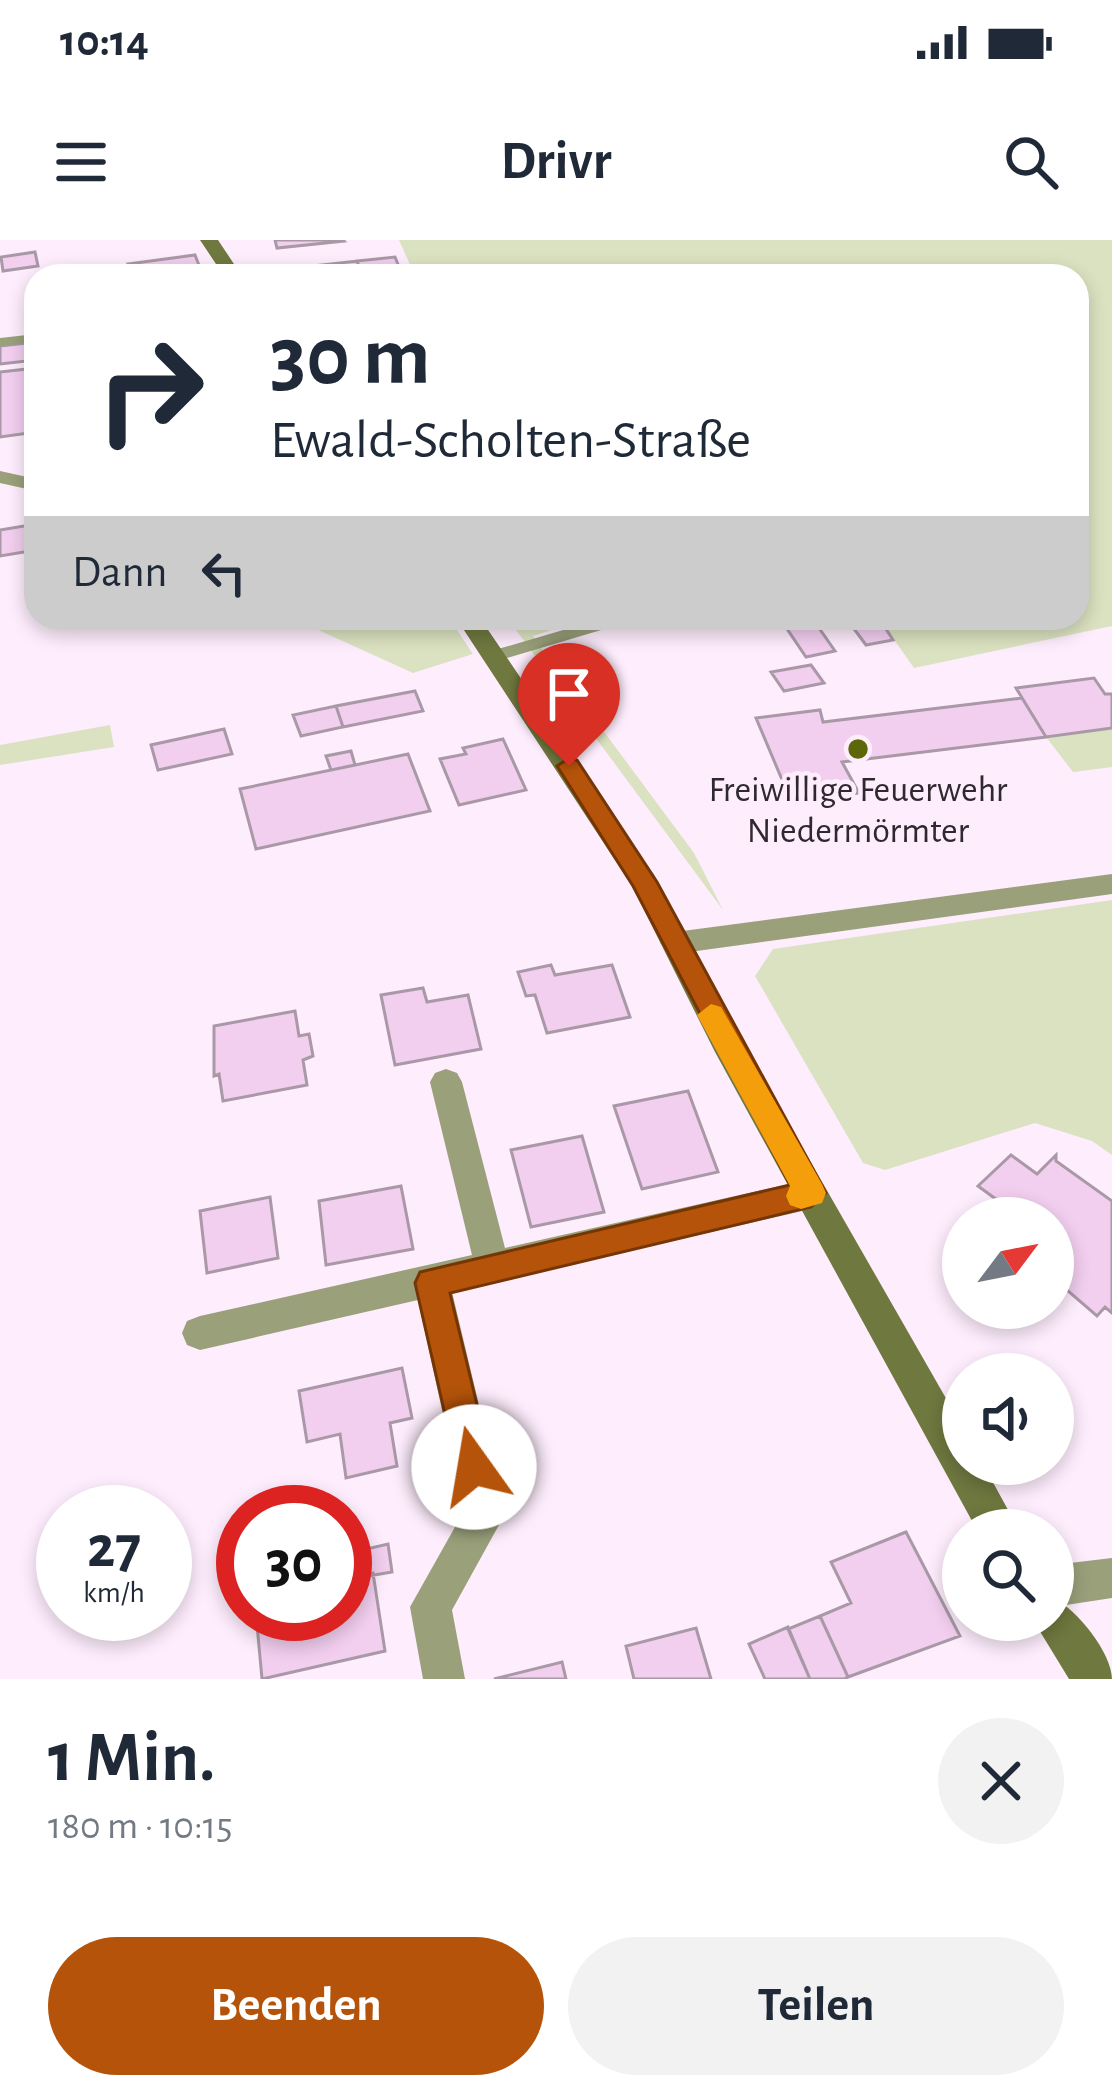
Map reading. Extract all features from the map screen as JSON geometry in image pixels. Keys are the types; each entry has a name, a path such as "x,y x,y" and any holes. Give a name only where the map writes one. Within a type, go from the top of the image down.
{"main road":[{"path":"476,630 644,882 987,1509"},
{"path":"1068,1641 1095,1679"}],"street":[{"path":"674,943 1112,884"},
{"path":"446,1082 493,1268"},
{"path":"200,1333 811,1193"},
{"path":"432,1283 485,1514 430,1607 444,1679"},
{"path":"1074,1583 1112,1578"}],"lane":[{"path":"494,656 582,630"}],"green space":[{"path":"399,240 1112,240 1112,626 914,668 887,630 1089,630 1089,264 410,264"},
{"path":"318,630 457,630 473,654 413,673"},
{"path":"516,630 552,630 533,636 694,853 723,910"},
{"path":"110,725 114,747 0,765 0,745"},
{"path":"1112,728 1112,767 1073,772 1046,737"},
{"path":"1112,900 1112,1155 1092,1141 1035,1123 885,1170 863,1163 755,976 773,949"}],"building":[{"path":"275,240 343,240 344,241 277,248"},
{"path":"35,252 38,264 3,271 1,257"},
{"path":"195,255 198,264 128,264"},
{"path":"395,257 398,264 358,264"},
{"path":"24,343 24,361 0,364 0,346"},
{"path":"24,369 24,434 0,437 0,372"},
{"path":"24,526 24,552 0,556 0,530"},
{"path":"788,630 820,630 835,651 806,657"},
{"path":"855,630 887,630 893,640 866,645"},
{"path":"811,665 824,683 784,691 771,672"},
{"path":"1094,678 1105,694 1112,694 1112,728 1046,737 1016,688"},
{"path":"415,691 423,711 343,727 336,706"},
{"name":"Freiwillige Feuerwehr Niedermörmter","path":"1022,698 1046,737 842,762 859,793 791,801 756,718 820,710 823,722"},
{"path":"336,706 343,727 301,736 293,715"},
{"path":"224,729 232,754 158,770 151,745"},
{"path":"503,739 526,790 459,805 440,759"},
{"path":"351,751 355,765 331,770 326,756"},
{"path":"408,754 430,811 256,849 240,789"},
{"path":"551,965 555,975 612,965 630,1017 547,1033 535,995 526,996 518,972"},
{"path":"423,988 427,1002 468,995 481,1049 395,1065 381,995"},
{"path":"295,1011 299,1036 309,1034 313,1056 303,1060 307,1085 223,1101 219,1074 214,1076 214,1026"},
{"path":"688,1091 718,1172 642,1189 614,1106"},
{"path":"582,1136 604,1212 531,1227 511,1150"},
{"path":"1011,1155 1037,1174 1056,1155 1056,1161 1112,1201 1112,1313 1105,1307 1097,1316 1074,1296 1074,1197 993,1197 978,1186"},
{"path":"401,1186 413,1249 326,1265 319,1201"},
{"path":"270,1197 278,1258 207,1273 200,1211"},
{"path":"402,1368 412,1418 390,1423 397,1466 346,1478 340,1434 307,1442 299,1391"},
{"path":"906,1532 942,1601 942,1641 946,1641 848,1677 820,1616 851,1603 831,1562"},
{"path":"388,1544 392,1572 372,1575 372,1548"},
{"path":"372,1573 385,1651 262,1679 258,1641 372,1641"},
{"path":"820,1616 848,1677 844,1679 810,1679 788,1629"},
{"path":"788,1627 810,1679 765,1679 749,1644"},
{"path":"696,1628 711,1679 634,1679 626,1646"},
{"path":"562,1662 566,1679 494,1679"}],"slow traffic":[{"path":"711,1015 811,1193 801,1196"}],"place":[{"name":"Freiwillige Feuerwehr Niedermörmter","path":"858,749"}],"route":[{"path":"474,1467 432,1283 811,1193 726,1043 644,882 569,766"}]}
